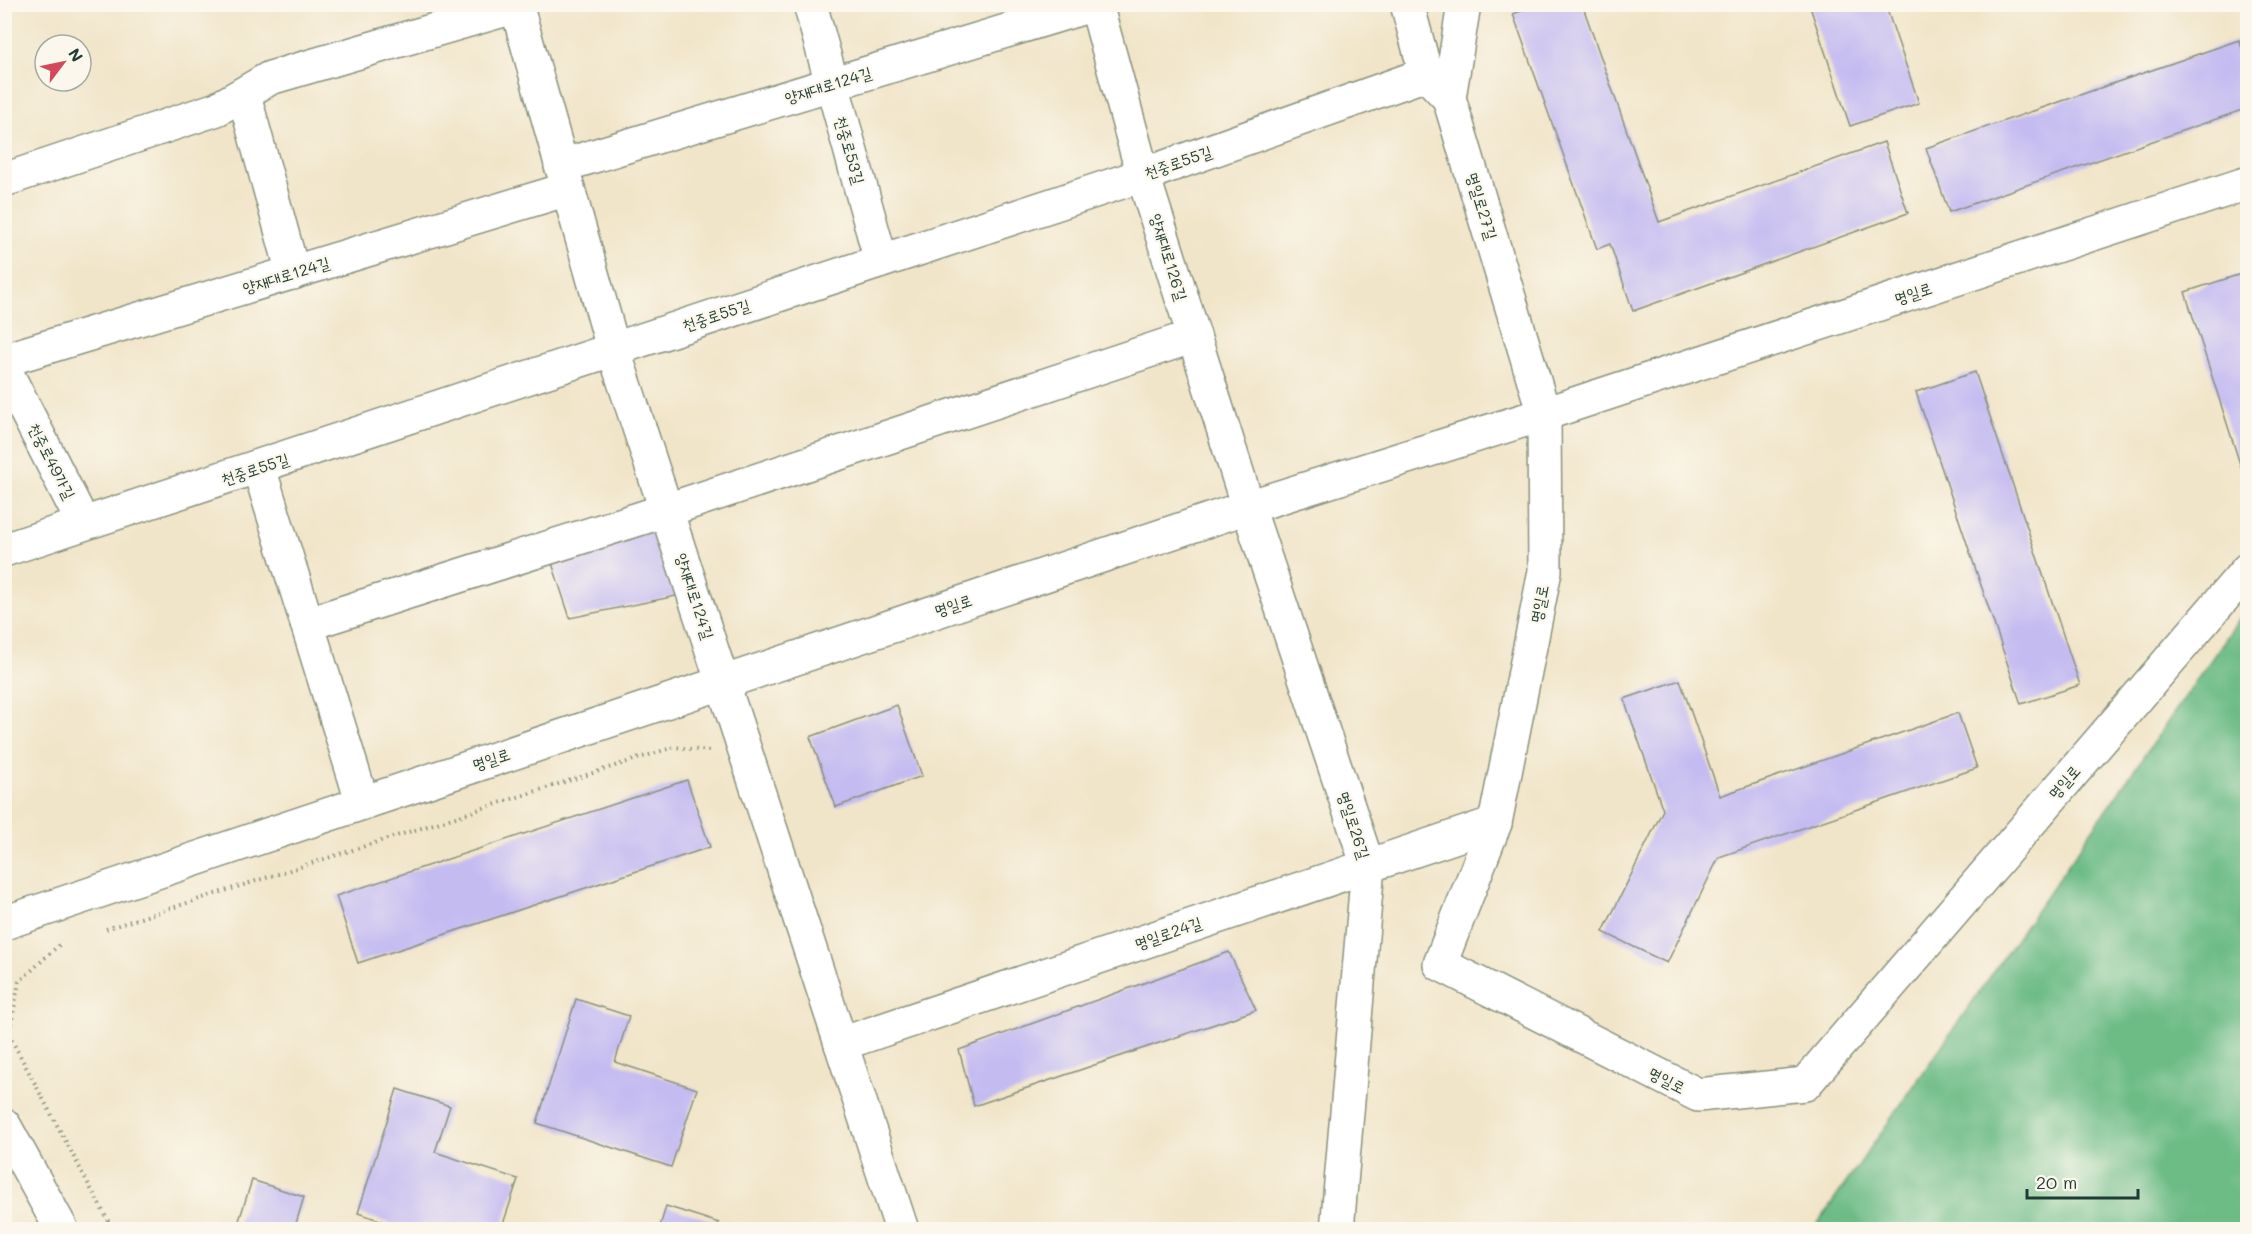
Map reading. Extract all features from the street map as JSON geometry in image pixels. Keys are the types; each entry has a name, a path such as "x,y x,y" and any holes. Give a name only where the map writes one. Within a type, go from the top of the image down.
{"street":[{"name":"천중로53길","path":"810,4 881,261"},
{"name":"양재대로124길","path":"4,360 293,273 832,84 1096,4"},
{"name":"양재대로126길","path":"1096,4 1143,175 1248,507"},
{"name":"명일로27길","path":"1407,4 1426,74 1449,98 1544,414"},
{"path":"1449,98 1464,4"},
{"name":"양재대로124길","path":"4,180 217,109 270,78 517,5 613,348 724,681"},
{"name":"천중로55길","path":"4,550 259,468 613,348 1143,175 1426,74"},
{"path":"244,95 293,273"},
{"name":"명일로","path":"4,923 362,801 1248,507 1544,414 2247,183"},
{"path":"307,624 667,510 1194,336"},
{"name":"천중로49가길","path":"4,368 83,523"},
{"name":"명일로","path":"1544,414 1545,571 1495,823 1440,964 1698,1095 1805,1084 2247,569"},
{"path":"259,468 362,801"},
{"name":"명일로26길","path":"1248,507 1368,866 1337,1230"},
{"path":"724,681 902,1230"},
{"name":"명일로24길","path":"841,1044 1495,823"},
{"path":"4,1125 62,1230"}],"path":[{"path":"102,931 674,747 709,751 713,762"},
{"path":"69,941 58,945 19,982 9,1035 113,1230"}],"green space":[{"path":"2247,608 2247,1229 1814,1229"}],"building":[{"path":"1541,4 1582,4 1659,222 1884,142 1908,213 1633,311 1610,244 1597,249 1513,14"},
{"path":"1809,4 1885,4 1919,103 1850,126"},
{"path":"2239,40 2248,64 2248,108 1949,212 1926,148"},
{"path":"2244,273 2248,285 2247,486 2185,292"},
{"path":"1975,372 2080,685 2021,704 1916,392"},
{"path":"660,520 686,594 570,618 549,554"},
{"path":"1680,680 1720,796 1958,713 1977,768 1719,857 1667,963 1603,932 1663,810 1624,699"},
{"path":"897,705 922,776 836,807 810,737"},
{"path":"687,780 710,847 358,963 336,896"},
{"path":"1229,952 1256,1010 974,1106 959,1050"},
{"path":"576,999 629,1016 615,1062 697,1089 671,1167 537,1123"},
{"path":"397,1089 450,1106 435,1152 518,1179 501,1230 409,1230 358,1213"},
{"path":"252,1180 304,1197 294,1230 236,1230"},
{"path":"666,1206 719,1223 717,1230 659,1230"}]}
